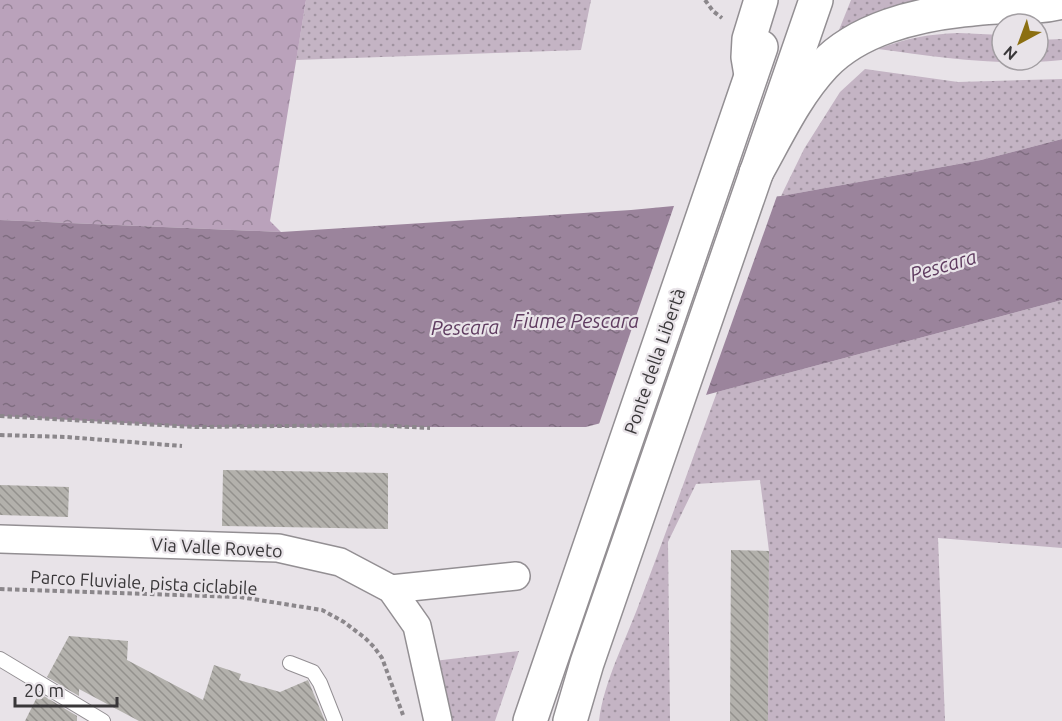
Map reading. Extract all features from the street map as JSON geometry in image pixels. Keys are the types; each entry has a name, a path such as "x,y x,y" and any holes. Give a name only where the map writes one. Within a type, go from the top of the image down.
{"main road":[{"path":"756,173 794,104 810,82 833,57 857,41 893,23 936,13 994,3 1045,6 1062,2"},
{"name":"Ponte della Libertà","path":"530,721 751,75 748,57 749,39 768,4"},
{"name":"Ponte della Libertà","path":"570,721 587,663 812,10"}],"street":[{"name":"Via Valle Roveto","path":"0,539 278,548 340,562 391,589 417,626 438,721"},
{"path":"391,589 516,576"}],"lane":[{"path":"0,659 103,721"},
{"path":"290,663 313,672 320,683 335,721"}],"path":[{"path":"705,0 712,11 731,23"},
{"path":"0,416 195,427 371,425 430,428"},
{"path":"0,435 66,437 182,446"},
{"name":"Parco Fluviale, pista ciclabile","path":"0,589 240,597 322,610 344,622 374,647 382,658 405,721"}],"shaded area":[{"path":"306,0 591,0 581,50 296,60"},
{"path":"851,0 939,0 835,40"},
{"path":"938,34 990,34 990,62 878,49 918,37"},
{"path":"1062,39 1062,60 1050,61 1050,40"},
{"path":"865,69 958,82 1062,79 1062,139 981,160 781,196 804,149 840,92"},
{"path":"1062,300 1062,548 938,538 945,721 768,721 769,551 760,480 696,484 668,542 670,721 599,721 610,676 717,392"},
{"path":"519,651 495,721 450,721 434,661"}],"green space":[{"path":"0,0 306,0 270,221 281,232 0,220"}],"water":[{"name":"Fiume Pescara","path":"1062,139 1062,300 586,427 195,427 0,416 0,220 281,232 631,210 781,196 981,160"}],"pier":[{"path":"778,193 705,398 598,427 675,203"}],"building":[{"path":"223,470 388,473 388,529 222,526"},
{"path":"0,485 69,487 68,517 0,515"},
{"path":"731,550 769,551 768,721 730,721"},
{"path":"69,636 128,641 127,660 203,700 214,665 241,674 239,680 280,692 308,680 325,721 139,721 79,689 79,696 47,677"},
{"path":"39,693 77,716 77,721 25,721"}],"water label":[{"name":"Pescara","path":"943,265"},
{"name":"Pescara","path":"465,327"}]}
